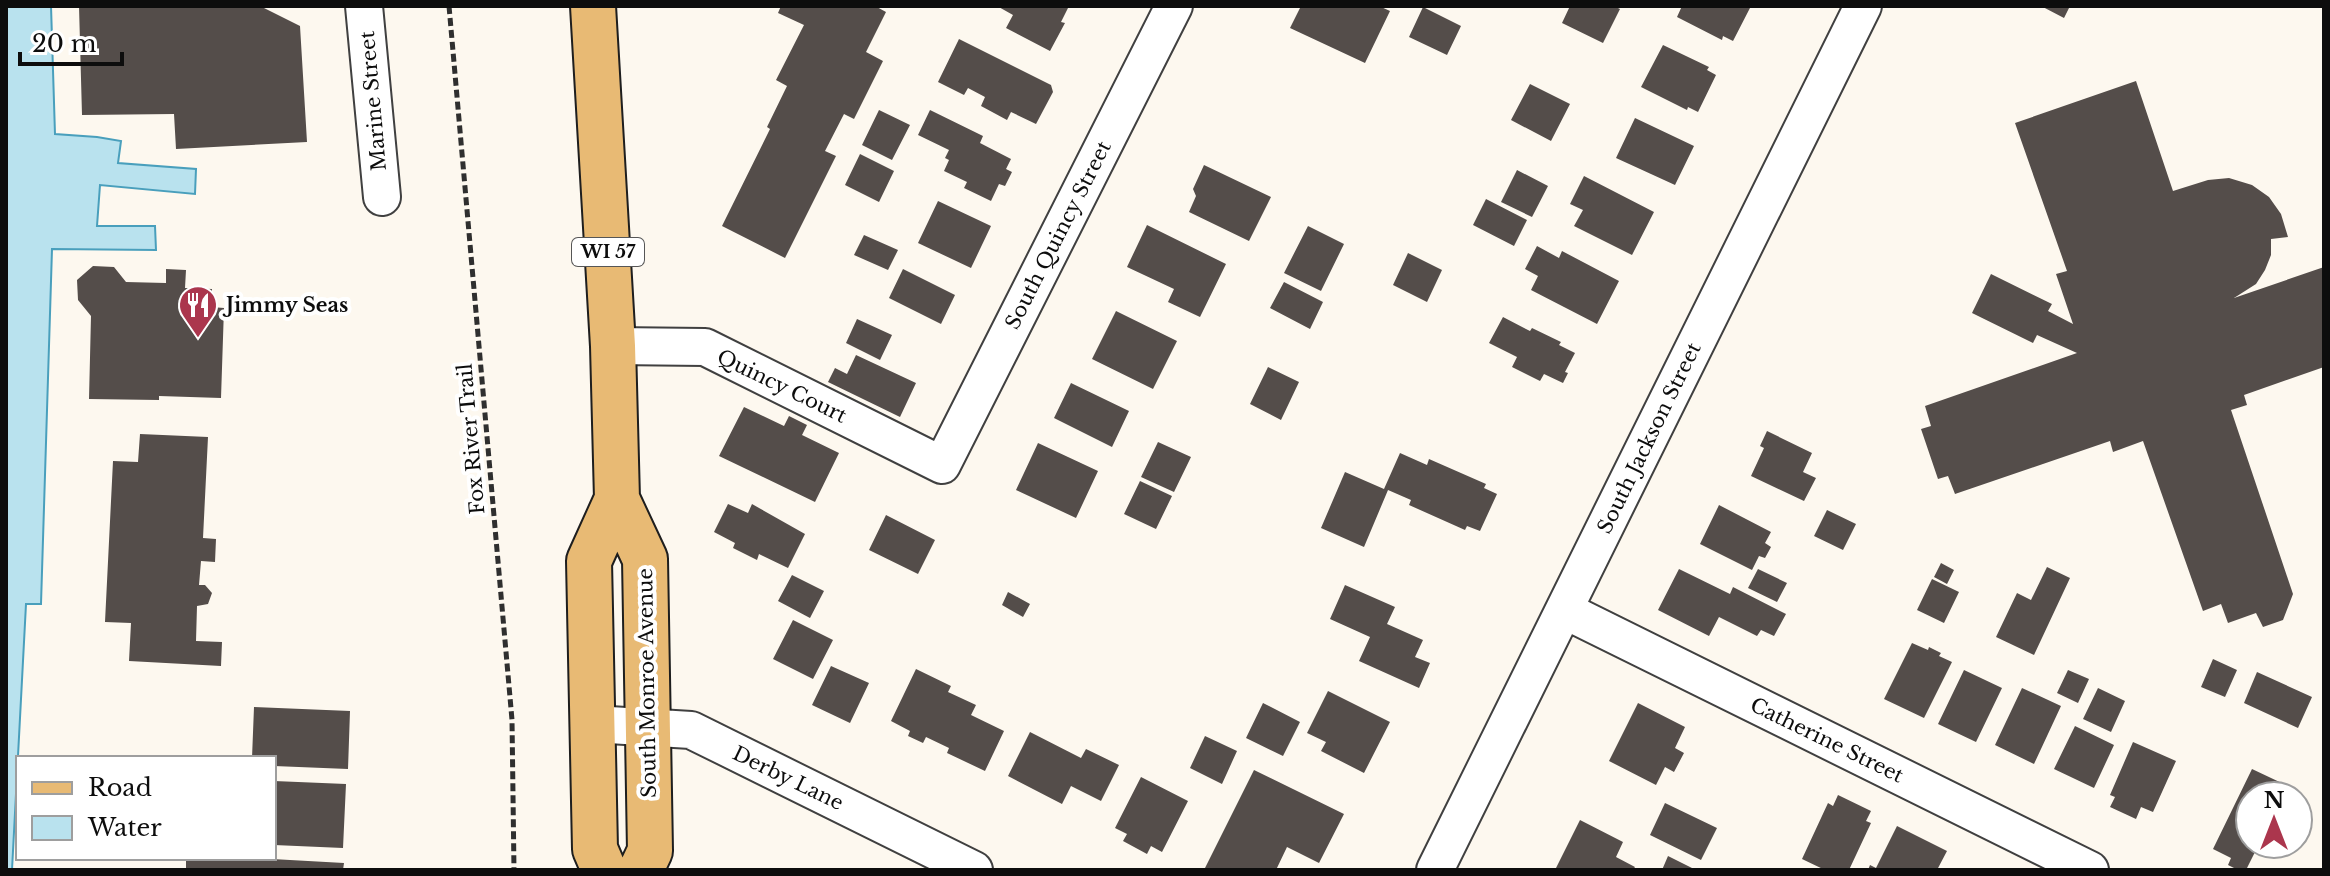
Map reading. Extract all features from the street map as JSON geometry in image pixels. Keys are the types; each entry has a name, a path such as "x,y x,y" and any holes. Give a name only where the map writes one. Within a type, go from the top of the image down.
{"main road":[{"name":"South Monroe Avenue","path":"593,6 613,346 617,499 645,559 650,851 641,870"},
{"name":"South Monroe Avenue","path":"604,870 595,849 589,561 617,499"}],"street":[{"name":"Marine Street","path":"364,6 382,197"},
{"name":"South Quincy Street","path":"942,465 1174,6"},
{"name":"South Jackson Street","path":"1435,870 1863,6"},
{"name":"Quincy Court","path":"613,346 705,347 942,465"},
{"name":"Catherine Street","path":"1564,610 2090,870"},
{"name":"Derby Lane","path":"593,724 691,730 974,870"}],"path":[{"name":"Fox River Trail","path":"449,6 512,720 514,870"}],"water":[{"path":"6,6 51,6 55,134 121,141 118,163 196,169 195,194 100,185 97,226 155,226 156,250 52,249 41,604 26,604 12,870 6,870"}],"building":[{"path":"79,6 260,6 300,26 307,142 176,149 174,114 82,115"},
{"path":"781,6 875,6 886,12 866,52 883,61 854,119 844,114 825,151 836,156 785,258 722,226 770,129 767,127 787,86 776,80 804,25 778,13"},
{"path":"997,6 1069,6 1061,22 1065,23 1050,51 1006,28 1013,15"},
{"path":"1301,6 1379,6 1390,11 1365,63 1290,28"},
{"path":"1570,6 1614,6 1620,9 1603,43 1562,23"},
{"path":"1682,6 1751,6 1733,41 1723,36 1722,40 1677,17"},
{"path":"2041,6 2070,6 2064,18"},
{"path":"1423,7 1461,26 1447,55 1409,37"},
{"path":"959,39 1051,85 1053,92 1036,124 1011,112 1007,120 981,106 985,97 968,88 964,95 938,82"},
{"path":"1663,45 1709,67 1707,70 1716,75 1698,112 1688,107 1687,110 1641,87"},
{"path":"2136,81 2173,191 2208,180 2229,178 2252,185 2269,197 2281,214 2288,237 2271,239 2271,255 2265,270 2256,284 2234,298 2324,267 2324,367 2244,395 2247,405 2231,410 2293,594 2283,620 2263,627 2256,613 2228,623 2221,604 2203,611 2143,441 2113,452 2110,441 1955,494 1948,476 1938,479 1921,429 1931,426 1925,406 2077,353 2037,335 2033,343 1972,313 1991,274 2052,304 2048,311 2073,324 2056,274 2067,271 2015,123"},
{"path":"1530,84 1570,104 1551,141 1511,120"},
{"path":"879,110 910,125 892,160 862,145"},
{"path":"930,110 983,136 980,143 1011,159 1006,169 1012,172 1005,186 999,184 991,201 964,188 967,182 944,171 949,150 918,135"},
{"path":"1635,118 1694,146 1675,185 1616,158"},
{"path":"860,154 894,171 879,202 845,185"},
{"path":"1204,165 1271,197 1249,241 1189,212 1196,196 1193,189"},
{"path":"1517,170 1548,186 1532,217 1501,202"},
{"path":"1584,176 1654,212 1632,255 1574,226 1583,210 1570,204"},
{"path":"1486,199 1527,220 1514,246 1473,225"},
{"path":"938,201 991,226 971,268 918,243"},
{"path":"1147,225 1226,264 1200,317 1168,302 1174,289 1127,267"},
{"path":"1308,226 1344,244 1321,291 1284,273"},
{"path":"864,235 898,250 888,270 854,255"},
{"path":"1537,246 1559,258 1562,251 1619,281 1597,324 1531,290 1538,276 1525,269"},
{"path":"1408,253 1442,270 1427,302 1393,285"},
{"path":"93,266 114,267 126,282 166,283 166,269 186,270 185,288 212,289 211,307 224,308 221,398 159,396 159,400 89,399 91,316 78,300 77,280"},
{"path":"903,269 955,295 941,324 889,298"},
{"path":"1284,282 1323,302 1310,329 1270,308"},
{"path":"1116,311 1177,341 1153,389 1092,359"},
{"path":"1503,317 1561,342 1559,345 1575,353 1563,383 1544,374 1540,381 1512,367 1517,357 1489,343"},
{"path":"857,319 892,335 880,360 846,343"},
{"path":"856,355 916,383 900,417 828,382 835,368 847,374"},
{"path":"1268,367 1299,382 1281,420 1250,404"},
{"path":"1071,383 1129,411 1112,447 1054,418"},
{"path":"744,407 784,426 789,416 807,425 802,435 839,453 815,502 719,456"},
{"path":"1767,431 1812,453 1803,472 1816,478 1804,501 1751,476 1764,448 1760,446"},
{"path":"140,434 208,437 203,538 216,539 215,562 201,561 199,585 205,585 212,593 208,604 197,606 196,641 222,642 221,666 129,661 131,623 105,622 113,461 138,462"},
{"path":"1158,442 1191,457 1174,492 1141,477"},
{"path":"1038,443 1098,471 1076,518 1016,490"},
{"path":"1400,453 1427,465 1429,459 1486,484 1484,488 1497,494 1480,531 1467,526 1465,530 1409,505 1411,500 1388,490 1364,547 1321,528 1345,472 1384,489"},
{"path":"1140,481 1172,496 1156,529 1124,514"},
{"path":"728,504 748,513 752,504 805,534 788,568 759,554 757,560 733,548 735,543 714,532"},
{"path":"1719,505 1771,532 1765,543 1771,547 1765,558 1759,556 1752,570 1700,544"},
{"path":"1827,510 1856,524 1843,550 1814,536"},
{"path":"886,515 935,540 918,574 869,550"},
{"path":"1941,563 1954,570 1947,584 1934,577"},
{"path":"2047,567 2070,578 2034,655 1996,637 2017,593 2031,600"},
{"path":"1679,569 1730,594 1733,587 1786,614 1774,636 1761,630 1757,636 1719,617 1709,636 1658,610"},
{"path":"1758,569 1787,583 1777,602 1748,588"},
{"path":"792,575 824,591 810,618 778,601"},
{"path":"1932,579 1959,592 1944,623 1917,610"},
{"path":"1345,585 1395,607 1387,624 1423,640 1415,657 1430,663 1419,688 1359,661 1370,637 1330,619"},
{"path":"1008,592 1030,604 1023,617 1002,605"},
{"path":"793,620 833,640 813,679 773,659"},
{"path":"1912,643 1928,650 1929,647 1952,662 1924,718 1884,699"},
{"path":"2213,659 2237,670 2225,697 2201,687"},
{"path":"831,666 869,683 850,723 812,705"},
{"path":"916,669 951,686 948,692 976,705 971,715 1004,731 985,771 947,753 949,748 926,737 923,743 908,736 910,731 891,721"},
{"path":"1964,670 2002,688 1976,742 1938,724"},
{"path":"2068,670 2089,679 2078,703 2057,693"},
{"path":"2257,672 2312,697 2298,728 2244,703"},
{"path":"2022,688 2061,706 2034,764 1995,745"},
{"path":"2098,688 2125,701 2111,732 2083,719"},
{"path":"1328,691 1390,722 1364,773 1321,751 1326,742 1307,733"},
{"path":"1263,703 1300,722 1283,756 1246,738"},
{"path":"1638,703 1685,727 1675,748 1684,753 1674,772 1665,767 1656,785 1609,761"},
{"path":"254,707 350,711 348,769 276,766 276,756 252,756"},
{"path":"2075,726 2114,745 2094,788 2054,769"},
{"path":"1030,732 1081,758 1086,749 1119,765 1101,801 1071,786 1062,804 1008,776"},
{"path":"1205,736 1237,751 1222,784 1190,768"},
{"path":"2133,742 2176,761 2153,812 2141,807 2136,819 2110,807 2115,797 2110,795"},
{"path":"2252,769 2275,780 2247,780"},
{"path":"1254,770 1344,814 1319,863 1287,847 1276,870 1204,870"},
{"path":"1141,777 1188,801 1162,852 1151,846 1147,854 1123,841 1127,834 1115,828"},
{"path":"276,781 346,784 343,848 276,845"},
{"path":"1838,795 1871,811 1866,821 1871,823 1849,870 1825,870 1802,859 1828,803 1833,806"},
{"path":"1665,803 1717,828 1701,860 1650,835"},
{"path":"2234,806 2234,860 2251,860 2246,870 2228,865 2231,858 2213,849"},
{"path":"1580,820 1623,842 1616,857 1635,867 1633,870 1555,870"},
{"path":"1897,826 1947,851 1937,870 1868,870 1870,865 1876,868"},
{"path":"1668,856 1696,870 1662,870"},
{"path":"276,859 344,863 343,870 186,870 186,860"}],"place":[{"name":"Jimmy Seas","path":"198,339"}]}
